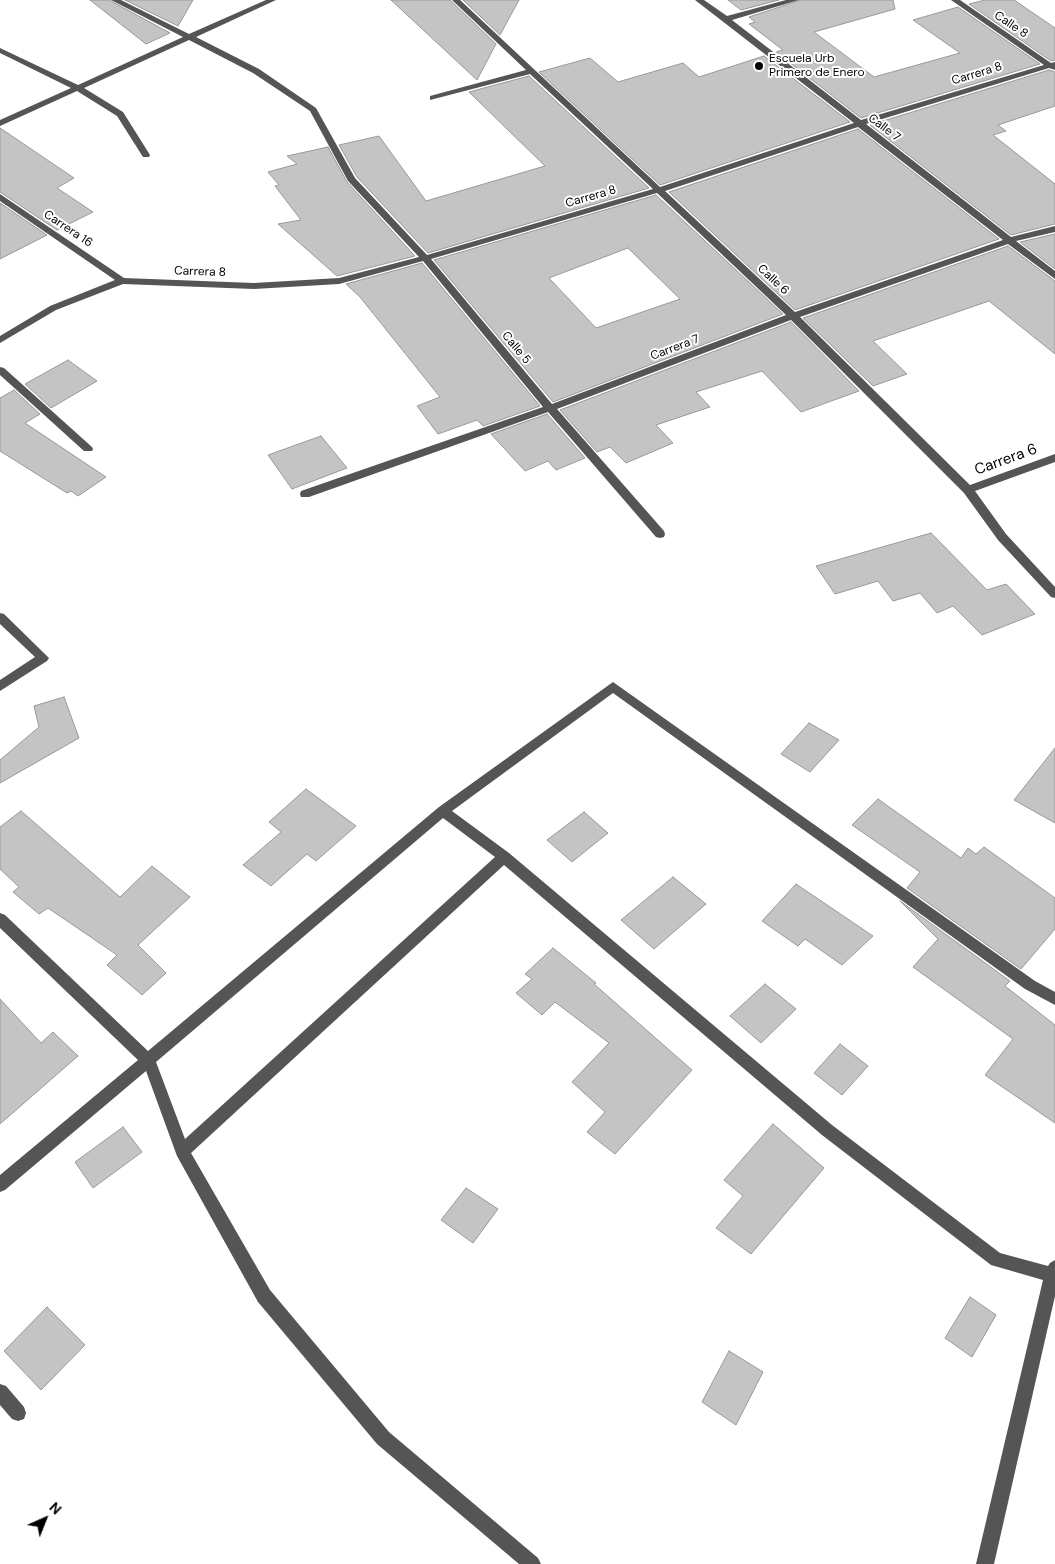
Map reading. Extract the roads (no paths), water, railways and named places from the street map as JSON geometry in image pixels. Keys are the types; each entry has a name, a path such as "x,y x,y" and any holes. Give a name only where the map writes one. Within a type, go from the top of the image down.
{"street":[{"name":"Calle 5","path":"115,0 256,72 314,110 351,179 425,258 550,408 660,534"},
{"path":"0,123 272,0"},
{"name":"Calle 6","path":"456,0 794,316 968,490 1002,537 1055,594"},
{"name":"Calle 7","path":"698,0 726,19 1055,276"},
{"path":"726,19 795,0"},
{"name":"Calle 8","path":"955,0 1053,66"},
{"path":"0,50 78,88 120,114 146,155"},
{"name":"Carrera 8","path":"122,281 254,286 339,281 659,190 858,124 1053,66"},
{"path":"433,98 533,71"},
{"name":"Carrera 16","path":"0,197 122,281"},
{"name":"Carrera 7","path":"305,494 550,408 794,316 1011,240 1055,229"},
{"path":"0,340 53,308 122,281"},
{"path":"0,370 88,449"},
{"name":"Carrera 6","path":"968,490 1055,458"},
{"path":"0,617 43,658 0,686"},
{"path":"0,1185 443,811 613,687 1030,985 1055,999"},
{"path":"443,811 504,857 827,1130 996,1260 1053,1271 984,1564"},
{"path":"182,1151 504,857"},
{"path":"0,919 149,1061 182,1151 264,1296 383,1438 532,1564"},
{"path":"0,1392 18,1413"}],"place":[{"name":"Escuela Urb Primero de Enero","path":"759,66"}]}
